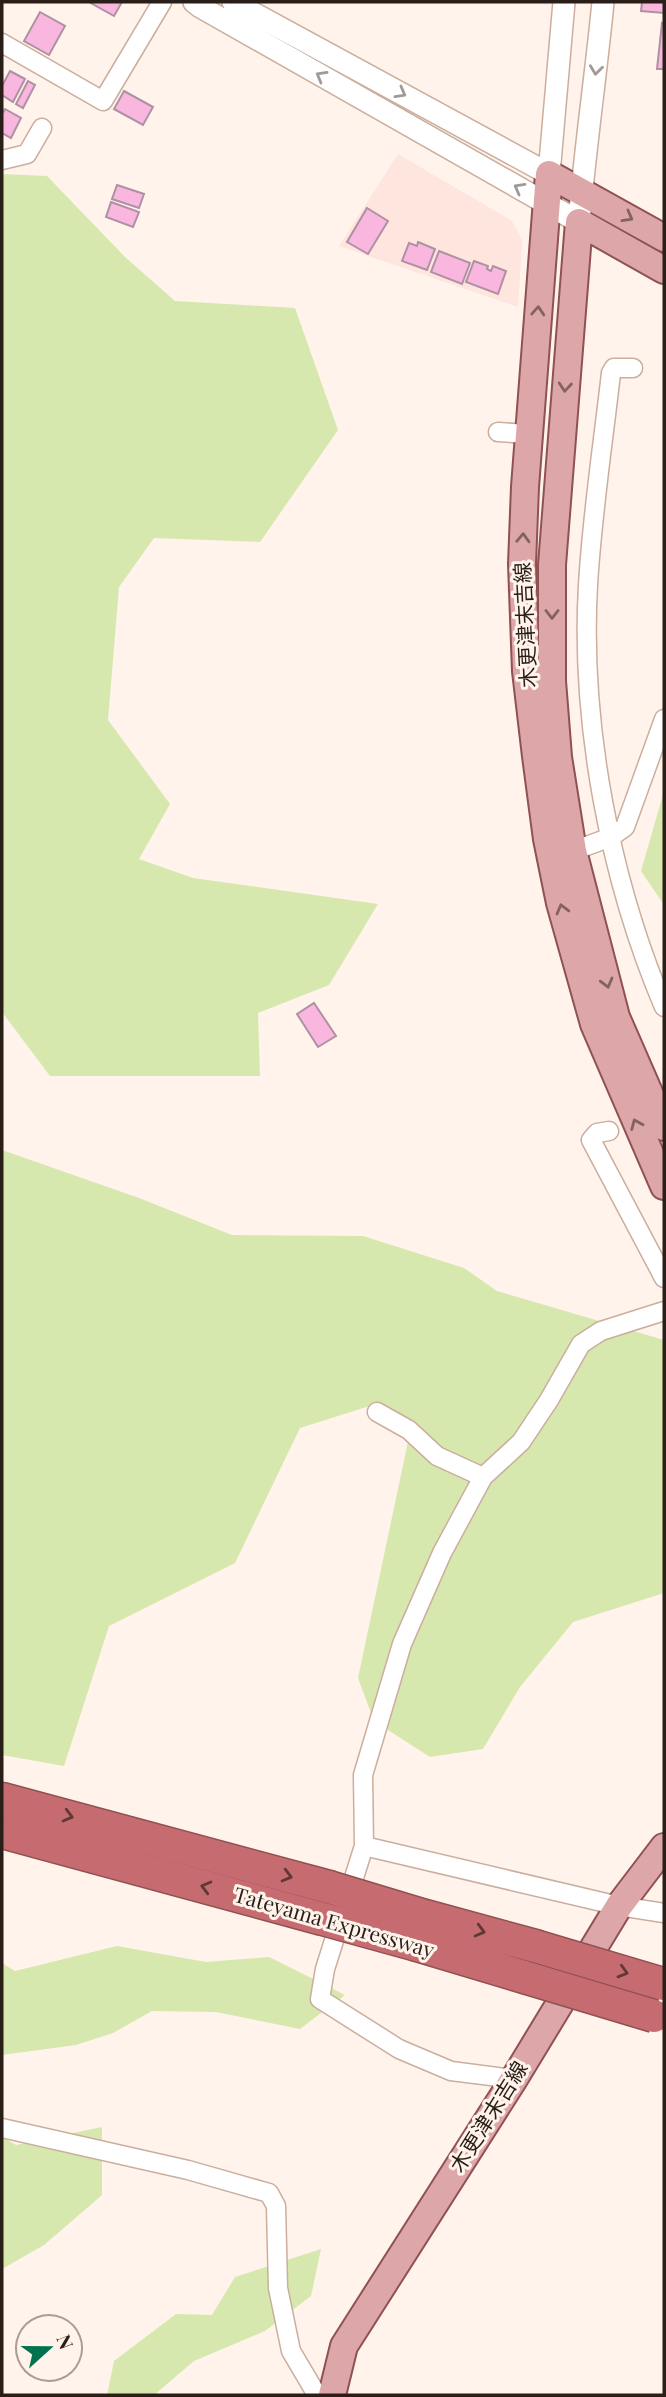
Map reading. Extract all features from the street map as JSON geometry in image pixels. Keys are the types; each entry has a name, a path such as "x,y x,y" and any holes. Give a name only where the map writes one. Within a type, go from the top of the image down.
{"highway":[{"name":"Tateyama Expressway","path":"2,1799 329,1887 524,1977 659,2018"},
{"name":"Tateyama Expressway","path":"2,1832 319,1918 535,1947 664,1984"}],"main road":[{"name":"木更津末吉線","path":"549,174 522,564 526,671 547,839 560,903 594,1024 664,1186"},
{"path":"549,174 664,238"},
{"name":"木更津末吉線","path":"579,222 552,565 552,681 558,757 573,851 616,1017 664,1127"},
{"path":"579,222 664,270"},
{"name":"木更津末吉線","path":"332,2395 344,2346 514,2079 619,1906 664,1847"}],"street":[{"path":"2,43 69,88 103,101 162,2"},
{"path":"194,2 579,222 603,2"},
{"path":"233,2 549,174 564,2"},
{"path":"2,160 27,154 42,128"},
{"path":"633,368 614,368 611,373 588,585 588,661 599,781 611,837 625,893 664,1007"},
{"path":"498,432 529,434"},
{"path":"573,851 611,837 625,827 664,719"},
{"path":"609,1131 597,1133 591,1140 664,1278"},
{"path":"514,2079 451,2071 399,2049 320,2000 325,1969 364,1846 363,1775 402,1644 442,1553 483,1477 521,1441 581,1344 601,1331 664,1311"},
{"path":"377,1412 409,1430 437,1456 483,1477"},
{"path":"364,1846 619,1906 664,1913"},
{"path":"2,2128 188,2170 268,2193 276,2206 278,2288 291,2351 317,2395"}],"shaded area":[{"path":"398,154 512,221 522,240 518,307 339,246"}],"green space":[{"path":"2,174 47,176 125,257 175,301 295,308 338,430 260,542 154,538 119,587 108,720 170,804 139,859 193,878 378,904 329,985 258,1013 260,1076 50,1076 2,1012"},
{"path":"664,791 664,905 641,871"},
{"path":"2,1150 139,1198 232,1235 363,1236 464,1268 497,1291 664,1340 664,1593 573,1622 520,1687 483,1749 430,1757 374,1721 358,1678 409,1437 379,1403 300,1428 235,1563 109,1626 64,1766 2,1755"},
{"path":"117,1946 206,1962 269,1957 345,1995 300,2029 216,2012 152,2011 113,2033 76,2045 2,2055 2,1963 15,1971"},
{"path":"102,2127 102,2195 44,2245 2,2269 2,2137 16,2145"},
{"path":"321,2249 311,2296 265,2331 194,2361 154,2395 107,2395 114,2361 176,2314 212,2315 235,2277"}],"building":[{"path":"89,2 122,2 114,16"},
{"path":"642,2 664,2 664,13 641,11"},
{"path":"40,12 65,26 49,55 24,41"},
{"path":"662,23 664,69 657,69"},
{"path":"10,71 25,79 13,102 2,95 2,86"},
{"path":"28,81 35,85 23,108 16,104"},
{"path":"124,91 153,107 143,125 114,109"},
{"path":"5,109 21,118 11,138 2,133 2,114"},
{"path":"117,185 144,194 139,208 112,199"},
{"path":"111,202 139,212 133,227 106,217"},
{"path":"367,208 388,221 368,254 347,242"},
{"path":"418,242 435,249 427,270 402,261 409,243 417,246"},
{"path":"439,251 470,263 462,284 431,272"},
{"path":"474,261 488,266 487,269 491,271 493,266 506,271 498,294 466,282"},
{"path":"314,1003 336,1036 318,1047 297,1014"}]}
